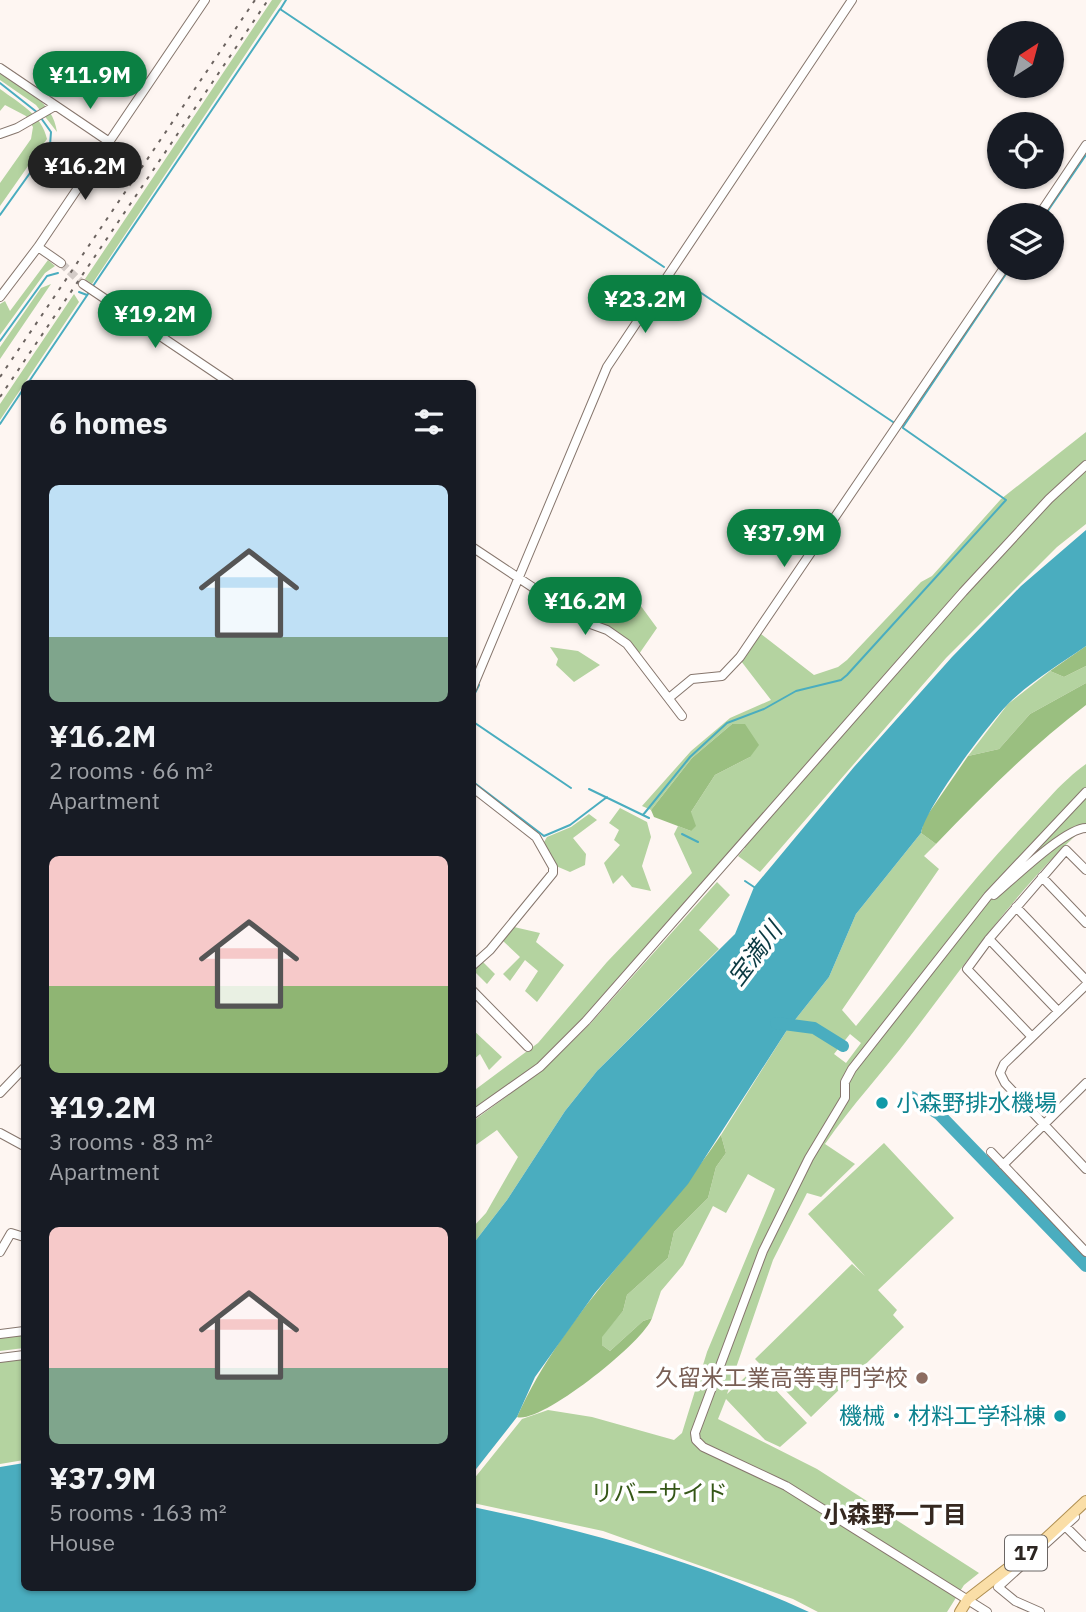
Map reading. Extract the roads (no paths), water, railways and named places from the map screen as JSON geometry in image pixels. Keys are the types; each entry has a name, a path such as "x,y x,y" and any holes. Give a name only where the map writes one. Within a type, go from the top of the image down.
{"main road":[{"name":"17","path":"964,1605 1082,1505"}],"street":[{"path":"0,297 38,247 205,0"},
{"path":"476,679 607,367 852,0"},
{"path":"0,68 53,107 108,141"},
{"path":"0,134 18,128 53,107"},
{"path":"1047,203 1086,145"},
{"path":"38,247 61,263"},
{"path":"669,698 692,679 722,676 740,657 995,280"},
{"path":"89,288 226,380"},
{"path":"476,1112 540,1067 586,1021 963,592 1049,499 1086,465"},
{"path":"476,550 586,622 607,630 627,644 682,716"},
{"path":"476,790 536,837 553,867 546,881 491,950 476,963"},
{"path":"987,1612 964,1605 786,1486 703,1447 696,1440 695,1433 763,1251 810,1158 845,1098 845,1082 849,1075 988,896 1086,792"},
{"path":"988,896 995,894 1064,839 1085,828"},
{"path":"1032,1037 967,969 1016,906 1066,850 1086,870"},
{"path":"1042,877 1086,923"},
{"path":"1016,906 1086,980"},
{"path":"989,939 1058,1011"},
{"path":"1086,985 1004,1064 1000,1073 1002,1079 1086,1169"},
{"path":"476,994 528,1047"},
{"path":"0,1093 21,1071"},
{"path":"1003,1165 1085,1085"},
{"path":"0,1133 21,1144"},
{"path":"991,1152 1086,1252"},
{"path":"0,1252 11,1233 21,1236"},
{"path":"1079,1245 1086,1237"},
{"path":"0,1334 21,1331"},
{"path":"0,1358 21,1355"},
{"path":"1040,1612 1015,1601 998,1587 1066,1527 1079,1513 1082,1505"},
{"path":"1066,1527 1086,1548"}],"water":[{"name":"宝満川","path":"1086,530 1086,646 1008,704 973,748 945,787 921,833 856,914 829,977 787,1030 688,1184 595,1293 535,1377 517,1417 476,1469 476,1240 507,1200 565,1111 597,1071 735,934 754,887 854,767 952,657 1021,586"},
{"path":"21,1464 21,1591 476,1591 476,1508 644,1550 727,1578 809,1612 0,1612 0,1467"}],"waterway":[{"path":"281,8 286,0"},
{"path":"93,286 280,9 664,267"},
{"path":"0,83 38,113"},
{"path":"0,215 50,145 51,132 41,118"},
{"path":"1053,203 1086,155"},
{"path":"0,341 47,276 58,273"},
{"path":"676,276 896,424"},
{"path":"903,427 1002,280"},
{"path":"30,380 90,291"},
{"path":"79,292 87,295"},
{"path":"0,424 21,392"},
{"path":"643,815 690,757 727,723 764,709 796,691 841,680 847,675 1006,500 903,428"},
{"path":"476,691 479,685"},
{"path":"476,724 571,788"},
{"path":"476,784 544,836 570,825 607,797"},
{"path":"589,789 649,818"},
{"path":"682,834 698,842"},
{"path":"745,881 754,887"},
{"path":"776,1023 814,1028 843,1046"},
{"path":"911,1097 939,1114 1086,1266"}],"tunnel":[{"path":"61,263 83,284"}],"railway":[{"path":"0,377 255,0"},
{"path":"0,397 268,0"}],"place":[{"name":"小森野排水機場","path":"882,1103"},
{"name":"久留米工業高等専門学校","path":"922,1378"},
{"name":"機械・材料工学科棟","path":"1060,1416"}],"district":[{"name":"小森野一丁目","path":"895,1515"}],"park label":[{"name":"リバーサイド","path":"659,1493"}]}
